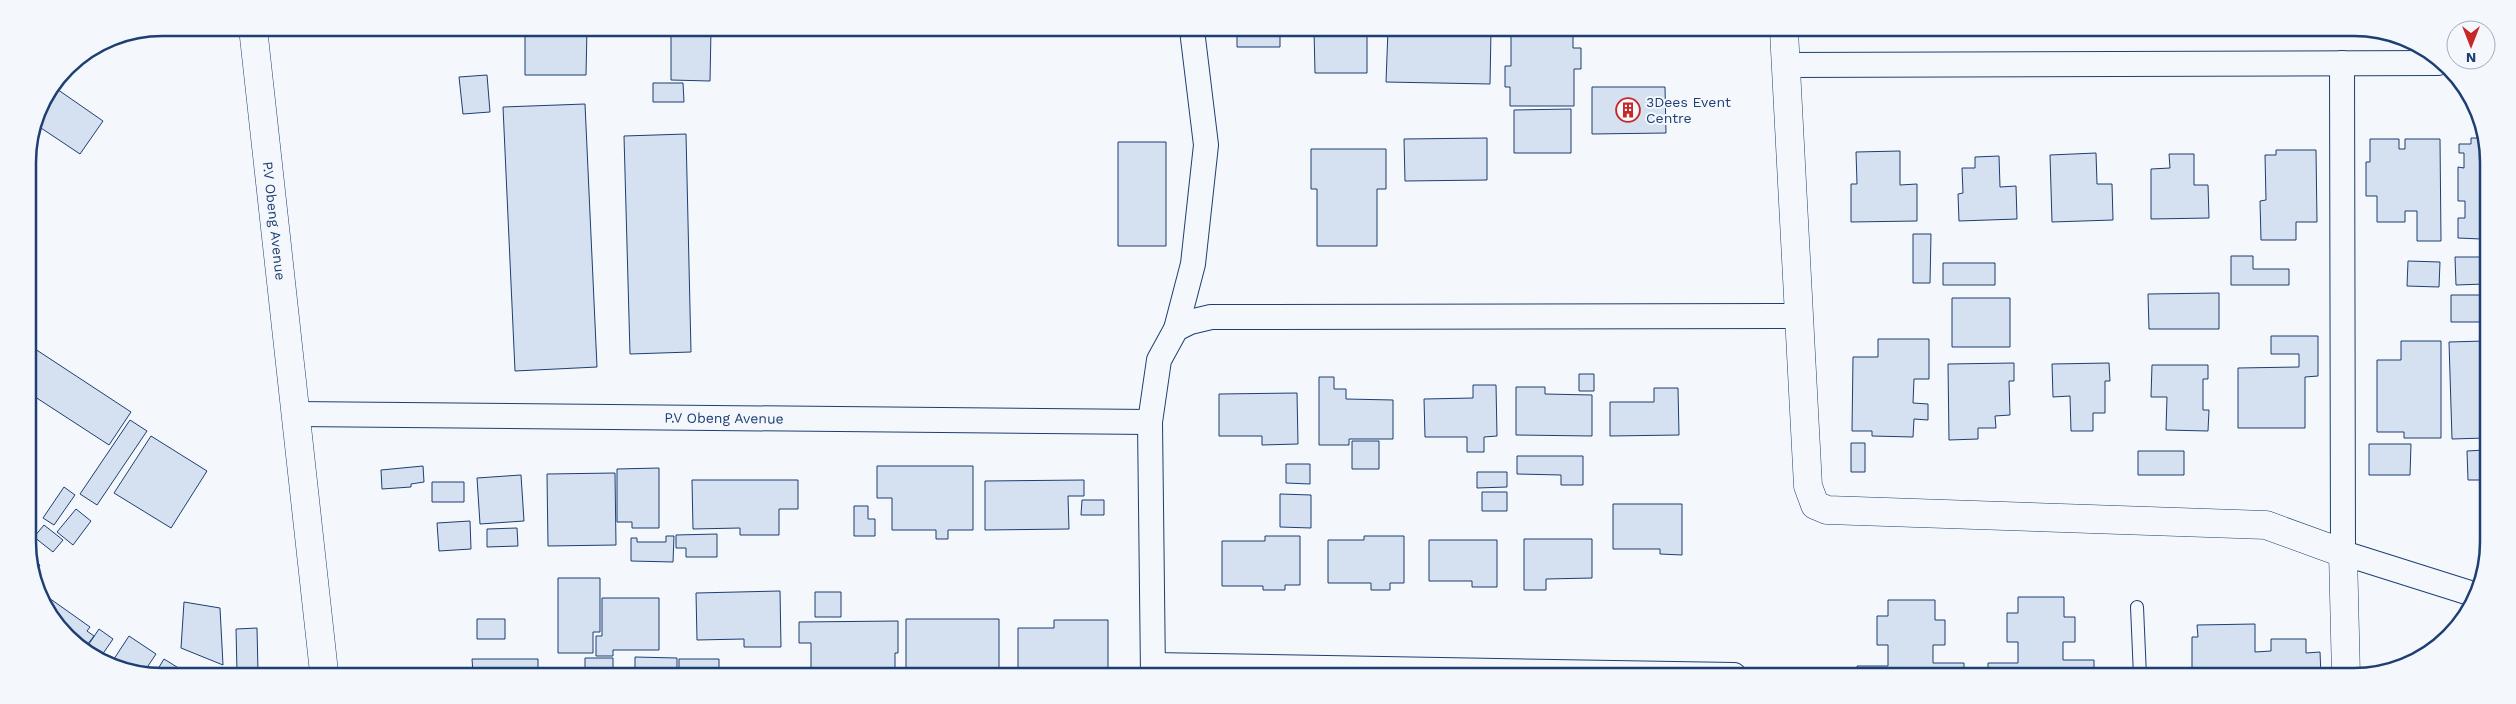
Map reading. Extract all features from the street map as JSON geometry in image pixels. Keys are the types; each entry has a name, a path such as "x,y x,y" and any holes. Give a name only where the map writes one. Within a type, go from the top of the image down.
{"street":[{"path":"1784,36 1808,486 1815,505 1827,510 2266,524 2343,553 2469,593"},
{"name":"P.V Obeng Avenue","path":"254,37 324,668"},
{"path":"1153,668 1150,422 1159,360 1176,330 1193,264 1206,145 1193,37"},
{"path":"2342,63 2343,553 2346,667"},
{"path":"1786,65 2430,63"},
{"path":"1176,330 1190,322 1211,317 1800,316"},
{"name":"P.V Obeng Avenue","path":"296,414 1150,422"}],"lane":[{"path":"2137,607 2140,667"}],"building":[{"path":"1280,36 1280,47 1237,47 1237,37"},
{"path":"1314,36 1367,36 1367,73 1315,73"},
{"path":"1388,36 1491,36 1490,84 1386,82"},
{"path":"1511,36 1573,36 1573,48 1581,48 1581,69 1574,69 1574,106 1510,106 1510,87 1505,87 1505,66 1511,66"},
{"path":"525,37 587,37 586,75 525,75"},
{"path":"671,37 711,37 710,81 671,80"},
{"path":"487,75 490,112 463,114 459,77"},
{"path":"653,83 683,83 684,102 653,102"},
{"name":"3Dees Event Centre","path":"1592,87 1665,87 1666,133 1592,134"},
{"path":"59,90 103,121 80,154 42,128 49,107"},
{"path":"585,104 597,367 515,371 503,107"},
{"path":"1571,109 1571,153 1514,153 1514,110"},
{"path":"686,134 691,352 630,354 624,136"},
{"path":"1487,138 1487,180 1405,181 1404,139"},
{"path":"2471,138 2477,138 2480,163 2480,239 2458,238 2458,218 2465,218 2465,201 2458,201 2458,167 2464,168 2464,153 2459,153 2459,144 2471,144"},
{"path":"2370,139 2399,139 2399,149 2405,149 2405,139 2440,139 2441,241 2417,241 2417,211 2405,211 2405,222 2377,222 2377,196 2366,196 2366,162 2370,162"},
{"path":"1118,142 1166,142 1166,246 1118,246"},
{"path":"1311,149 1386,149 1386,189 1377,189 1377,246 1317,246 1317,189 1311,189"},
{"path":"2276,150 2316,150 2317,222 2296,222 2296,240 2261,240 2260,201 2266,200 2265,155 2276,155"},
{"path":"1900,151 1900,185 1917,184 1917,221 1851,222 1851,184 1857,184 1856,152"},
{"path":"2096,153 2097,184 2112,184 2113,220 2052,222 2050,155"},
{"path":"2169,154 2194,154 2194,185 2208,185 2209,218 2151,219 2151,169 2170,168"},
{"path":"1999,156 2000,187 2016,186 2017,219 1959,221 1958,194 1963,193 1962,168 1975,168 1975,157"},
{"path":"1913,234 1931,234 1930,283 1913,283"},
{"path":"2231,256 2253,256 2253,269 2289,269 2289,285 2231,285"},
{"path":"2455,257 2480,257 2480,284 2456,285"},
{"path":"2408,261 2440,262 2439,287 2407,286"},
{"path":"1943,263 1995,263 1995,285 1943,285"},
{"path":"2219,293 2219,329 2149,329 2148,294"},
{"path":"2451,295 2480,295 2480,322 2451,322"},
{"path":"1952,298 2010,298 2010,347 1952,347"},
{"path":"2271,336 2318,336 2318,376 2305,377 2305,428 2238,428 2238,368 2299,367 2299,354 2271,354"},
{"path":"1878,339 1929,339 1929,379 1914,379 1913,403 1928,404 1928,420 1914,419 1913,437 1872,436 1872,431 1852,431 1853,357 1878,357"},
{"path":"2401,341 2441,341 2441,438 2404,438 2404,432 2377,432 2377,360 2401,360"},
{"path":"2480,341 2480,438 2452,439 2449,342"},
{"path":"36,350 131,412 109,445 36,398"},
{"path":"2014,363 2014,381 2009,381 2010,415 1995,416 1996,428 1978,428 1978,439 1949,440 1948,364"},
{"path":"2109,363 2110,381 2105,381 2105,413 2093,413 2093,431 2071,431 2070,396 2053,397 2052,364"},
{"path":"2152,365 2208,365 2208,379 2203,379 2203,410 2209,410 2208,431 2166,430 2167,397 2151,397"},
{"path":"1579,374 1594,374 1594,391 1579,391"},
{"path":"1319,377 1334,377 1334,389 1346,389 1346,399 1393,400 1393,439 1349,439 1349,445 1319,445"},
{"path":"1473,385 1496,385 1497,436 1484,437 1484,452 1467,452 1467,437 1425,437 1424,399 1473,398"},
{"path":"1516,387 1545,387 1545,394 1592,395 1592,436 1516,435"},
{"path":"1654,388 1678,388 1679,435 1610,436 1610,402 1654,402"},
{"path":"1297,393 1298,444 1262,445 1262,436 1219,436 1219,394"},
{"path":"130,420 147,431 97,505 80,494"},
{"path":"151,436 207,471 171,528 114,493"},
{"path":"1352,441 1379,441 1379,469 1352,469"},
{"path":"1851,443 1865,443 1865,472 1851,472"},
{"path":"2369,444 2411,444 2410,475 2369,475"},
{"path":"2480,450 2480,480 2468,480 2467,451"},
{"path":"2138,451 2184,451 2184,475 2138,475"},
{"path":"1517,456 1583,456 1583,485 1561,485 1561,475 1517,474"},
{"path":"1286,464 1310,464 1310,484 1286,483"},
{"path":"423,466 424,482 411,484 411,487 382,489 381,470"},
{"path":"877,466 973,466 973,530 948,530 948,539 936,539 936,530 892,530 892,498 877,498"},
{"path":"659,468 659,528 632,528 632,522 617,522 617,469"},
{"path":"1477,472 1507,472 1507,487 1477,488"},
{"path":"615,473 616,545 548,546 547,474"},
{"path":"521,475 524,521 480,524 477,478"},
{"path":"692,480 798,480 798,509 779,509 779,535 740,535 740,528 693,529"},
{"path":"1084,480 1084,496 1068,496 1069,529 985,530 985,481"},
{"path":"432,482 464,482 464,502 432,502"},
{"path":"64,487 75,495 54,525 43,518"},
{"path":"1482,492 1507,492 1507,511 1482,511"},
{"path":"1280,494 1311,495 1311,528 1280,527"},
{"path":"1082,500 1104,500 1104,515 1081,515"},
{"path":"1613,504 1682,504 1682,555 1660,554 1660,549 1613,549"},
{"path":"854,506 868,506 868,519 875,519 875,536 854,536"},
{"path":"76,509 91,521 73,545 57,532"},
{"path":"470,521 471,549 439,551 437,523"},
{"path":"44,525 63,540 53,552 36,539 36,535"},
{"path":"517,528 518,546 487,547 487,529"},
{"path":"717,534 717,557 686,557 686,548 676,548 676,535"},
{"path":"666,536 674,536 673,562 631,561 631,538 637,538 637,542 666,542"},
{"path":"1265,536 1300,536 1300,585 1285,585 1285,590 1263,590 1263,586 1222,586 1222,541 1265,541"},
{"path":"1364,536 1404,536 1404,583 1390,583 1390,590 1371,590 1371,583 1328,583 1328,540 1364,540"},
{"path":"1524,539 1592,539 1592,578 1546,579 1546,590 1524,590"},
{"path":"1429,540 1497,540 1497,587 1472,587 1472,581 1429,581"},
{"path":"558,578 600,578 600,632 593,632 593,653 558,653"},
{"path":"780,591 781,647 744,647 744,639 697,640 696,593"},
{"path":"815,592 841,592 841,617 815,617"},
{"path":"2018,597 2064,597 2064,617 2075,617 2075,642 2063,642 2063,660 2094,660 2094,667 1988,667 1988,663 2018,663 2018,642 2007,642 2007,613 2018,613"},
{"path":"602,598 659,598 659,650 613,650 613,656 596,656 596,636 602,636"},
{"path":"50,599 90,627 87,631 94,636 88,643 73,631"},
{"path":"1888,600 1935,600 1935,620 1945,620 1945,645 1933,645 1933,663 1964,663 1964,667 1857,667 1888,666 1888,645 1877,645 1877,616 1888,616"},
{"path":"184,602 220,608 223,665 181,648"},
{"path":"477,619 505,619 505,639 477,639"},
{"path":"906,619 999,619 999,668 906,668"},
{"path":"1054,620 1108,620 1108,668 1018,668 1018,628 1054,628"},
{"path":"898,621 898,653 895,653 895,668 811,668 811,643 799,643 799,622"},
{"path":"2255,624 2255,652 2271,651 2271,639 2306,639 2306,653 2320,652 2321,667 2192,667 2192,637 2198,637 2197,625"},
{"path":"257,628 258,668 237,668 236,629"},
{"path":"99,629 113,639 103,653 89,644"},
{"path":"129,636 156,654 148,666 115,658"},
{"path":"635,657 677,658 677,668 635,668"},
{"path":"585,658 613,658 613,668 585,668"},
{"path":"164,659 179,668 163,668 159,668"},
{"path":"472,659 538,659 538,668 473,668"},
{"path":"679,659 719,659 719,668 679,668"}],"place":[{"name":"3Dees Event Centre","path":"1628,110"}]}
